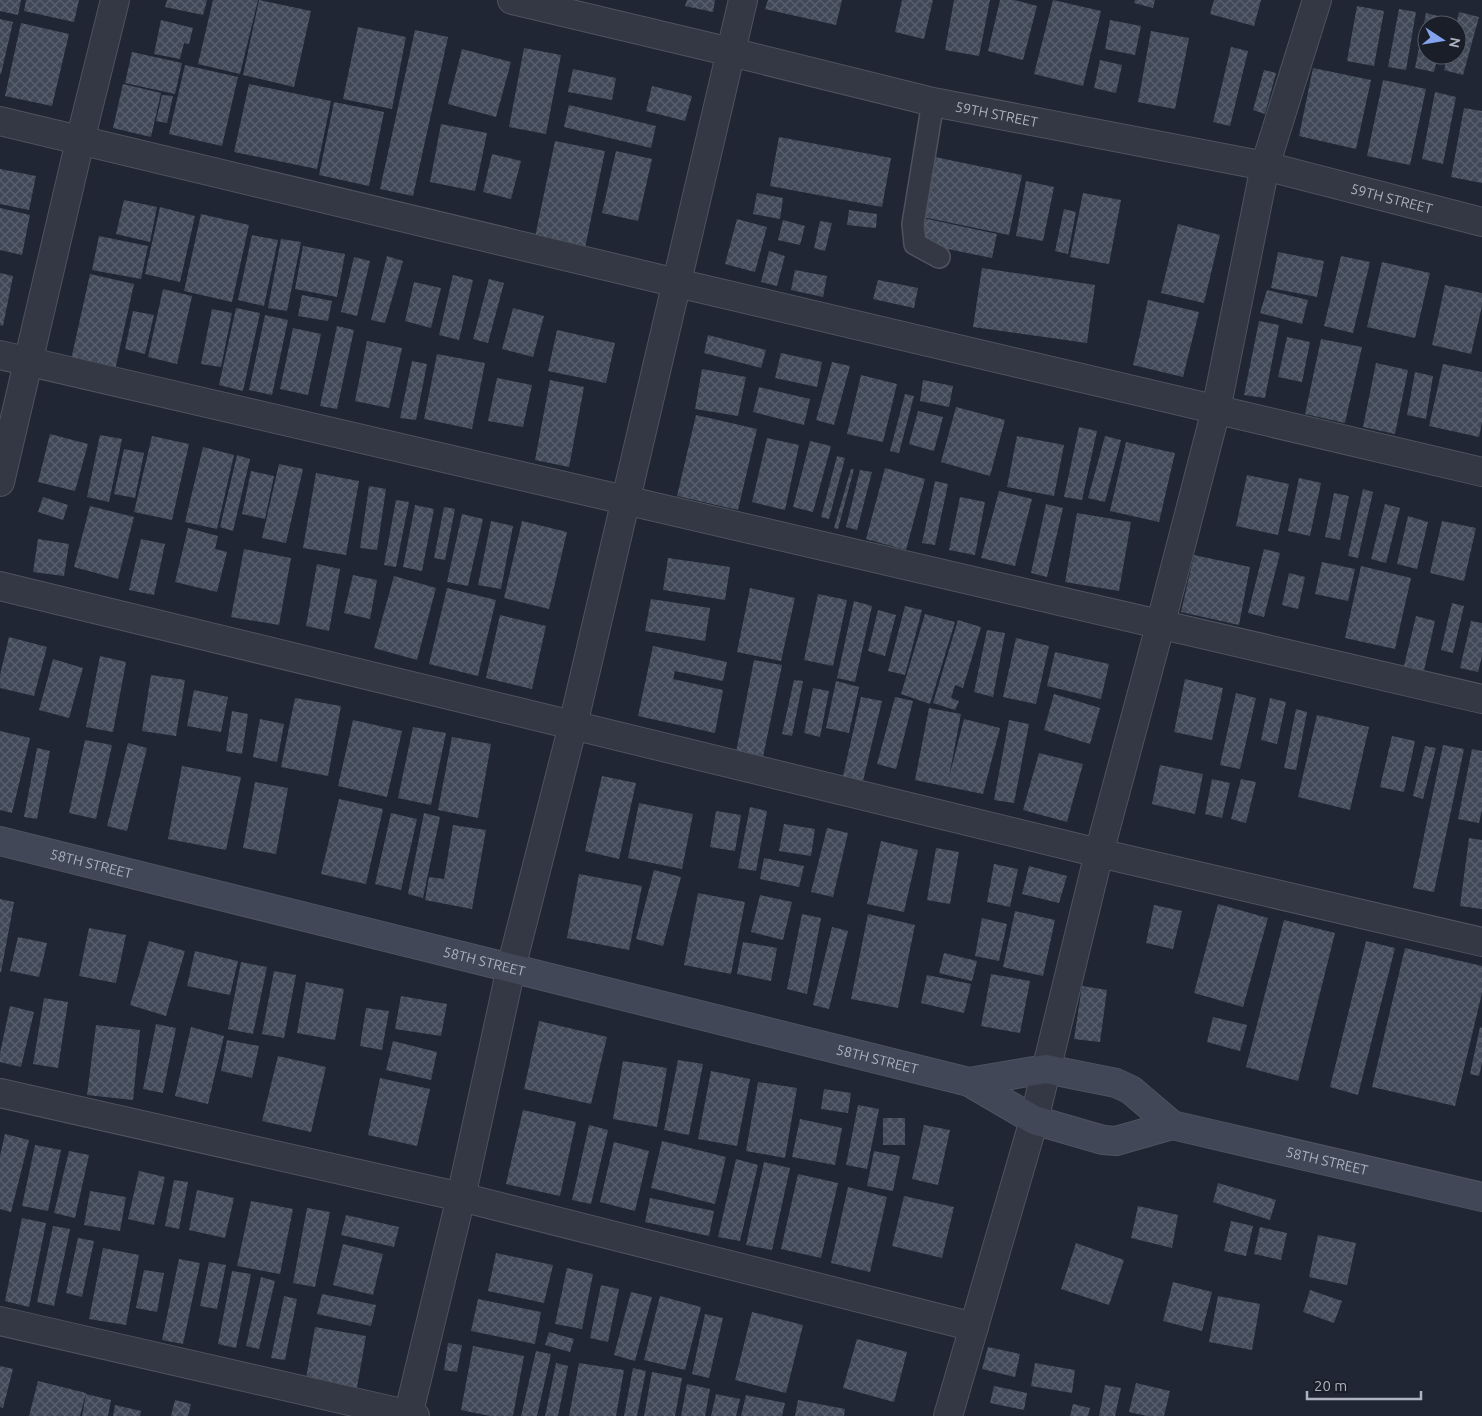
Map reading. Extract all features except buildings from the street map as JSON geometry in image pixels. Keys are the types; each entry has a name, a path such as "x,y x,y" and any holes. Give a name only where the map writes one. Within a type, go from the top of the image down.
{"main road":[{"name":"58TH STREET","path":"0,841 969,1082 1034,1120 1103,1140 1116,1141 1172,1125"},
{"name":"58TH STREET","path":"969,1082 1046,1069 1116,1083 1132,1090 1172,1125 1482,1196"}],"street":[{"path":"0,482 115,0"},
{"name":"59TH STREET","path":"512,0 933,102 1265,166 1482,222"},
{"path":"0,1321 410,1415 461,1197 511,968 573,725 743,0"},
{"path":"948,1416 1034,1120 1099,853 1216,410 1265,166 1317,0"},
{"path":"0,121 677,283 1482,472"},
{"path":"0,355 1160,626 1482,699"},
{"path":"0,586 1099,853 1482,942"},
{"path":"0,1093 461,1197 974,1327"}],"lane":[{"path":"933,102 913,224 915,244 939,257"}]}
